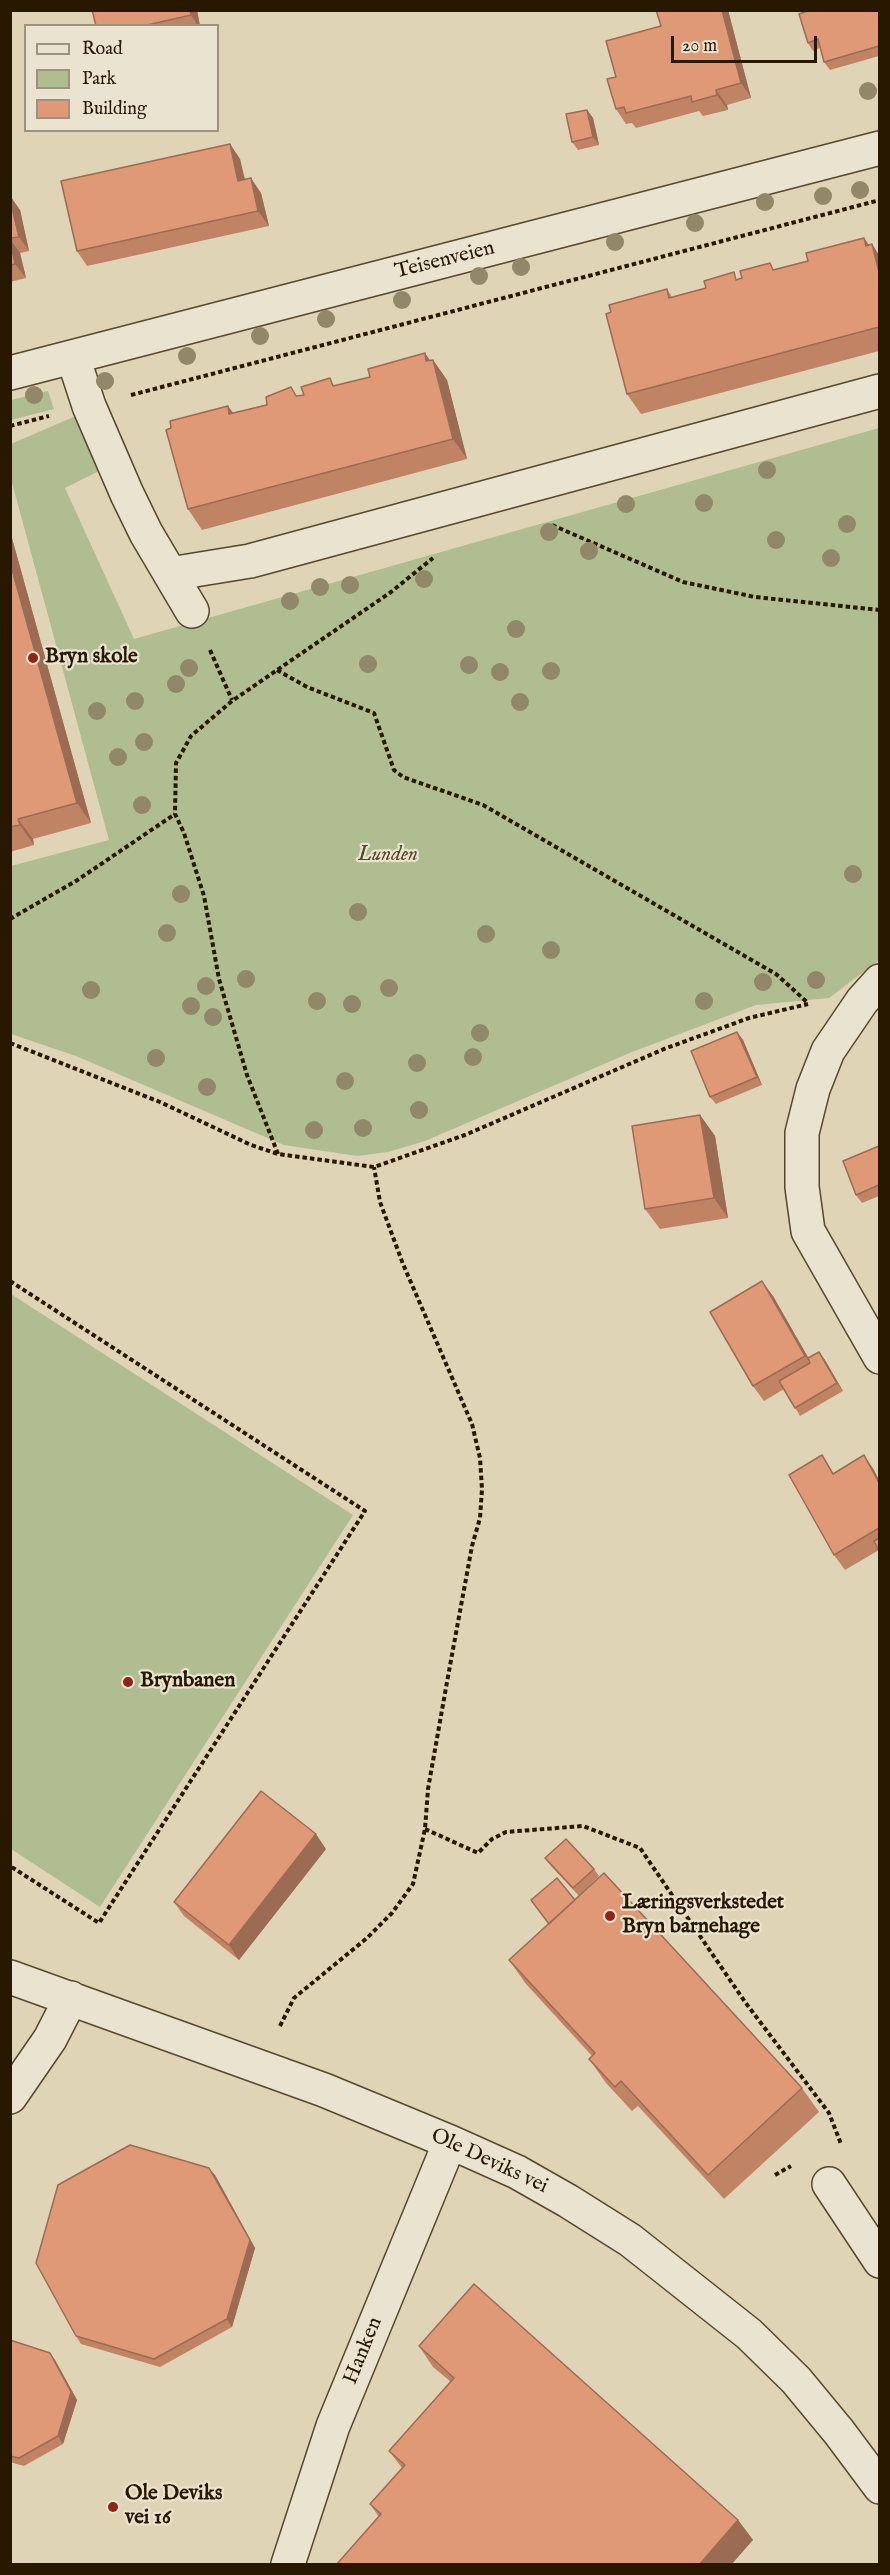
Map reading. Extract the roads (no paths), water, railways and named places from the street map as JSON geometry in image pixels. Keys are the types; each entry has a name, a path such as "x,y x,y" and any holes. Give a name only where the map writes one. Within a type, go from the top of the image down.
{"street":[{"name":"Teisenveien","path":"10,373 879,148"},
{"path":"73,357 89,406 127,494 192,611"},
{"path":"170,574 250,561 879,391"},
{"path":"879,981 828,1051 813,1089 802,1134 802,1177 808,1231 879,1357"},
{"name":"Ole Deviks vei","path":"10,1977 324,2090 517,2172 568,2201 630,2240 749,2334 796,2380 840,2432 879,2487"},
{"path":"10,2097 50,2039 71,1998"},
{"name":"Hanken","path":"288,2565 333,2426 450,2142"},
{"path":"835,2193 879,2261"}],"place":[{"name":"Bryn skole","path":"33,658"},
{"name":"Brynbanen","path":"128,1682"},
{"name":"Læringsverkstedet Bryn barnehage","path":"610,1916"},
{"name":"Ole Deviks vei 16","path":"113,2507"}],"park label":[{"name":"Lunden","path":"388,856"}]}
